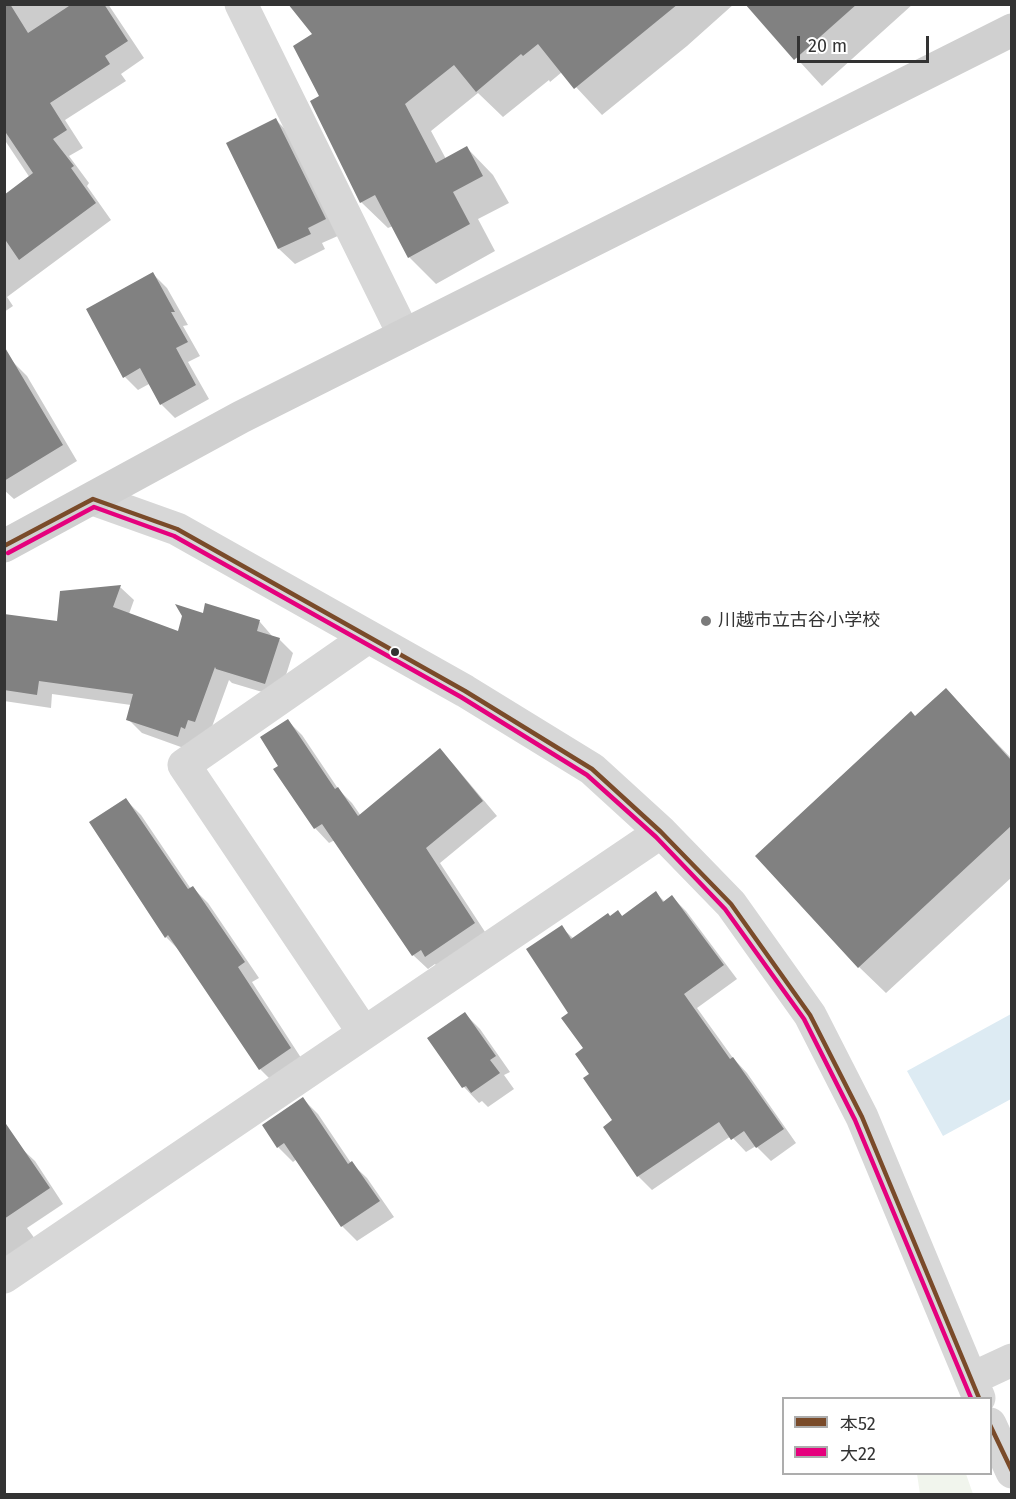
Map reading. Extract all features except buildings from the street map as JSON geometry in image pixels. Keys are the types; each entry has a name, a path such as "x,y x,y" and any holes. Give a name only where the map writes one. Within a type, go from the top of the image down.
{"street":[{"path":"241,4 404,335"},
{"path":"4,546 242,417 1011,30"},
{"path":"93,499 177,529 465,692 592,770 661,832 731,904 810,1015 862,1117 975,1389 1011,1360"},
{"path":"364,1033 184,765 368,637"},
{"path":"4,1277 661,832"},
{"path":"992,1429 1011,1472"}],"shaded area":[{"path":"1011,1014 1011,1099 943,1136 907,1071"},
{"path":"917,1475 966,1475 973,1494 920,1494"}],"transit line":[{"name":"本52","path":"4,546 93,499 177,529 465,691 592,769 661,832 731,904 810,1015 862,1117 979,1397"},
{"name":"大22","path":"8,553 94,507 174,536 461,697 587,775 656,837 725,909 804,1019 855,1120 971,1397"},
{"name":"本52","path":"992,1429 1012,1471"}],"place":[{"name":"川越市立古谷小学校","path":"706,621"}]}
